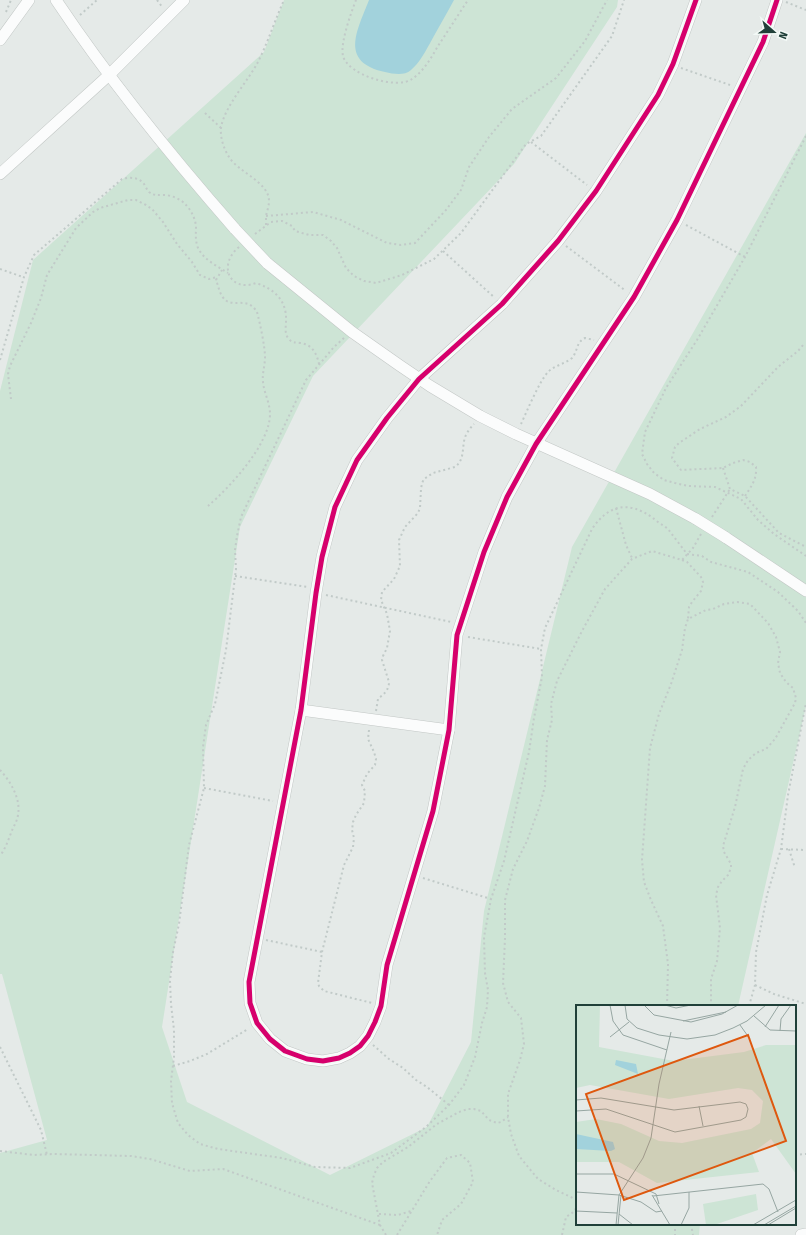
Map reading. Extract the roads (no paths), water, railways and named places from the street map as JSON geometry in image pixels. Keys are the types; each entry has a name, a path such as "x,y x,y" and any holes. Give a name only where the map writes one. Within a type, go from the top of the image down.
{"street":[{"path":"0,40 29,0"},
{"path":"56,0 109,75 182,168 235,229 267,262 352,332 419,379 480,416 536,444 650,494 725,537 806,591"},
{"path":"0,174 109,75 184,0"},
{"path":"696,0 673,64 658,95 596,191 558,241 502,304 419,379 387,418 357,460 335,507 322,557 316,590 301,710 249,982 250,1003 257,1023 270,1039 285,1051 307,1059 323,1060 339,1058 350,1054 360,1046 368,1036 375,1022 381,1006 387,964 433,811 449,730 457,635 487,545 507,497 536,444 634,297 677,220 763,42 777,0"},
{"path":"301,710 449,730"},
{"path":"801,1235 806,1234"}],"water":[{"path":"369,0 454,0 419,61 408,72 399,74 385,72 371,67 361,61 357,53 355,44 357,34"}]}
